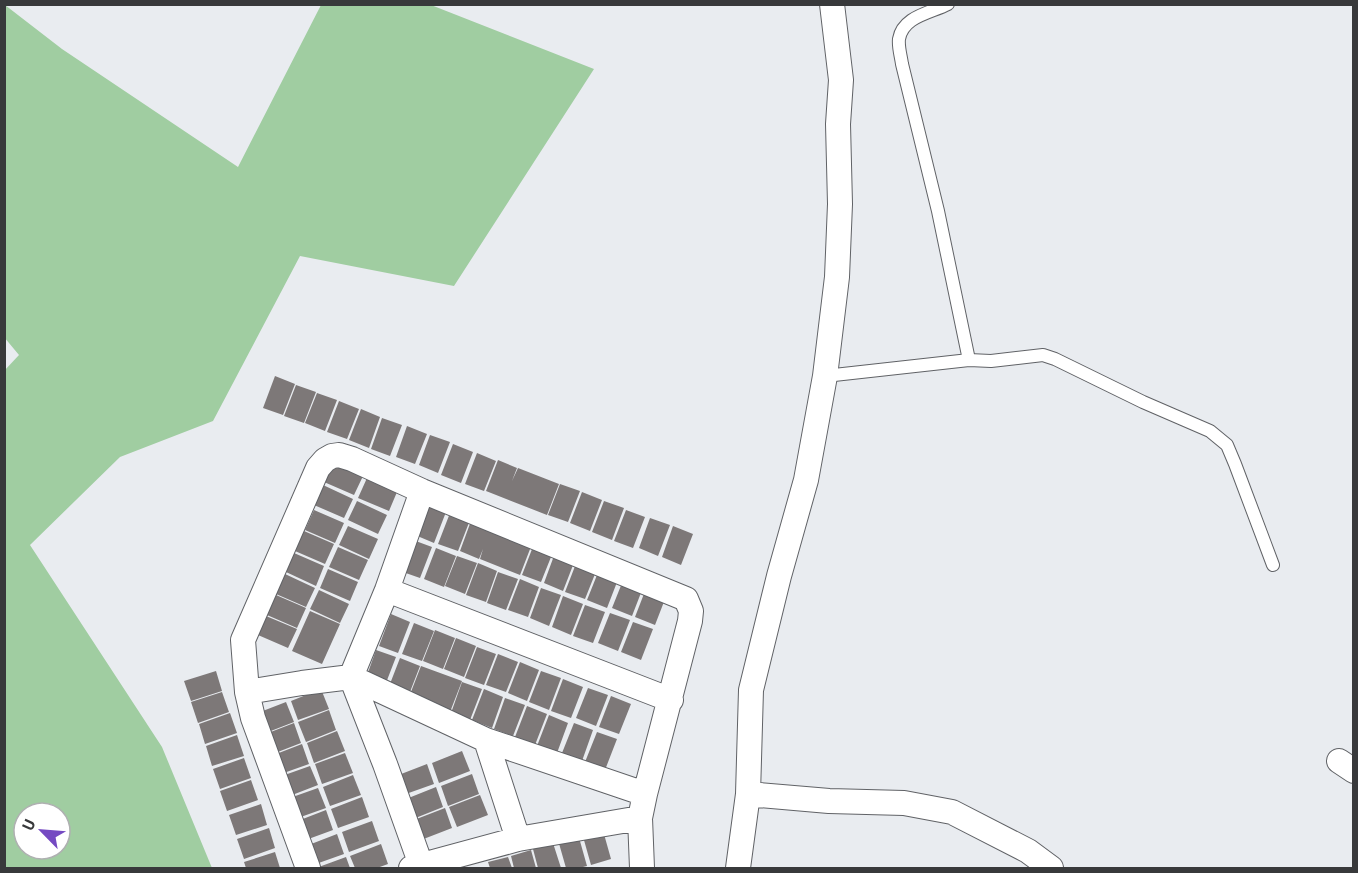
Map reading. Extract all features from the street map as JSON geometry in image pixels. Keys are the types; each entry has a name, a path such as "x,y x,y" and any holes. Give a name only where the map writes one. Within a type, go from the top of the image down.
{"street":[{"path":"738,868 748,794 751,690 806,480 825,376 837,277 840,204 838,124 841,80 832,4"},
{"path":"308,868 253,718 247,692 243,640 318,468 325,460 339,454 422,491 686,600 691,611 690,621 640,818 642,868"},
{"path":"422,491 387,590 351,677 385,764 416,867 518,839 640,818"},
{"path":"387,590 670,700"},
{"path":"247,692 351,677 486,740 645,794"},
{"path":"486,740 518,839"},
{"path":"748,794 829,801 904,803 952,812 1028,851 1051,868"}],"lane":[{"path":"948,4 912,19 903,29 899,40 969,360"},
{"path":"825,376 969,360 991,361 1043,355 1055,359 1143,402 1210,431 1227,445 1273,565"}],"green space":[{"path":"5,5 62,49 238,167 321,5 431,5 594,69 454,286 300,256 213,421 120,457 30,545 162,747 212,868 5,868 4,371 19,355 4,337"}],"building":[{"path":"275,376 295,384 283,415 263,408"},
{"path":"296,385 316,392 304,423 284,416"},
{"path":"317,393 337,400 325,431 305,423"},
{"path":"339,401 359,409 347,439 327,432"},
{"path":"361,409 380,417 369,448 349,440"},
{"path":"382,418 402,425 390,456 371,449"},
{"path":"407,426 427,434 415,464 396,457"},
{"path":"430,435 450,442 438,473 419,465"},
{"path":"453,444 473,452 461,483 441,475"},
{"path":"477,453 496,461 484,491 465,484"},
{"path":"498,460 517,468 512,481 518,468 559,484 547,515 486,491"},
{"path":"333,462 363,476 354,495 324,482"},
{"path":"367,478 397,492 389,511 358,498"},
{"path":"560,484 580,491 568,522 548,515"},
{"path":"323,485 353,499 344,518 314,505"},
{"path":"582,492 602,500 590,531 570,523"},
{"path":"357,501 387,515 378,534 348,520"},
{"path":"604,501 624,508 612,540 592,532"},
{"path":"426,504 446,512 434,543 415,535"},
{"path":"314,510 344,523 335,543 305,530"},
{"path":"626,510 645,517 633,548 614,541"},
{"path":"450,513 470,520 458,551 438,544"},
{"path":"650,518 670,525 658,556 639,548"},
{"path":"471,521 532,544 520,575 480,559 483,549 479,559 460,551"},
{"path":"348,526 378,539 369,559 339,545"},
{"path":"673,526 693,534 681,565 662,557"},
{"path":"304,531 334,544 325,564 295,551"},
{"path":"413,540 432,547 420,578 400,571"},
{"path":"534,544 553,552 541,582 522,575"},
{"path":"338,547 368,560 359,580 329,567"},
{"path":"436,548 456,556 444,587 424,579"},
{"path":"294,553 324,566 316,586 286,572"},
{"path":"555,553 575,560 563,591 544,583"},
{"path":"457,556 477,563 465,594 445,586"},
{"path":"577,561 597,569 585,599 565,592"},
{"path":"478,563 497,571 486,602 466,595"},
{"path":"328,569 358,582 350,601 320,588"},
{"path":"599,570 619,577 607,608 587,600"},
{"path":"498,572 518,579 506,610 487,603"},
{"path":"285,574 315,588 306,607 276,594"},
{"path":"624,578 644,585 632,616 612,608"},
{"path":"520,579 539,587 528,617 508,610"},
{"path":"647,586 667,594 655,625 635,617"},
{"path":"541,588 561,595 549,626 530,618"},
{"path":"319,590 349,604 340,623 310,609"},
{"path":"276,595 306,608 297,628 267,615"},
{"path":"563,596 583,604 571,635 552,627"},
{"path":"585,605 605,612 593,643 573,636"},
{"path":"310,611 340,624 322,664 292,651"},
{"path":"610,613 630,620 618,651 598,643"},
{"path":"391,614 410,622 398,653 379,646"},
{"path":"266,616 297,629 288,648 258,635"},
{"path":"633,622 653,629 641,660 621,652"},
{"path":"414,623 434,631 422,661 402,654"},
{"path":"435,630 455,638 443,669 423,661"},
{"path":"456,638 476,646 464,677 444,669"},
{"path":"477,647 496,654 484,685 465,678"},
{"path":"376,650 396,657 384,688 365,681"},
{"path":"498,654 518,662 506,692 486,685"},
{"path":"400,658 420,666 408,697 388,689"},
{"path":"520,662 539,670 527,701 508,693"},
{"path":"421,666 462,681 450,712 409,697"},
{"path":"216,671 222,691 191,701 184,681"},
{"path":"541,671 561,678 549,710 529,702"},
{"path":"563,679 583,687 571,718 551,711"},
{"path":"462,682 482,689 470,720 451,713"},
{"path":"588,688 608,695 596,726 576,718"},
{"path":"321,689 329,709 298,720 291,701"},
{"path":"484,689 503,697 492,728 472,720"},
{"path":"222,692 229,712 198,723 191,702"},
{"path":"611,696 631,704 619,734 599,727"},
{"path":"505,698 525,705 513,736 494,729"},
{"path":"286,702 294,722 263,734 255,714"},
{"path":"527,706 547,714 535,745 515,737"},
{"path":"329,710 336,730 306,742 298,722"},
{"path":"230,713 237,733 205,744 199,724"},
{"path":"549,715 568,723 557,753 537,746"},
{"path":"294,723 301,743 270,755 263,735"},
{"path":"574,723 593,730 582,761 562,753"},
{"path":"337,731 345,751 314,763 307,743"},
{"path":"597,732 617,739 605,770 585,762"},
{"path":"237,735 244,756 212,766 206,746"},
{"path":"302,744 309,764 278,775 271,756"},
{"path":"462,751 470,771 439,783 432,763"},
{"path":"345,753 353,773 322,784 315,764"},
{"path":"244,758 251,778 220,789 213,769"},
{"path":"427,764 434,784 403,795 396,776"},
{"path":"310,766 318,785 287,797 279,777"},
{"path":"472,774 479,794 448,806 441,786"},
{"path":"353,775 361,795 330,806 323,787"},
{"path":"251,780 258,800 227,811 220,791"},
{"path":"436,787 443,807 413,819 406,799"},
{"path":"318,788 326,808 295,819 287,799"},
{"path":"480,795 488,815 457,827 449,807"},
{"path":"362,797 369,817 338,828 331,809"},
{"path":"261,804 267,825 236,835 229,815"},
{"path":"445,808 452,828 421,840 414,820"},
{"path":"326,810 333,830 303,841 295,822"},
{"path":"372,821 379,841 349,852 342,832"},
{"path":"602,827 611,859 591,865 582,833"},
{"path":"269,828 275,848 244,859 237,839"},
{"path":"337,834 344,854 313,865 306,846"},
{"path":"578,834 587,866 566,868 558,840"},
{"path":"553,843 561,868 538,868 533,849"},
{"path":"381,844 388,864 377,868 355,868 350,856"},
{"path":"531,850 536,868 514,868 511,856"},
{"path":"275,852 280,868 246,868 244,862"},
{"path":"346,857 350,868 316,868"},
{"path":"508,857 512,868 490,868 488,862"}]}
